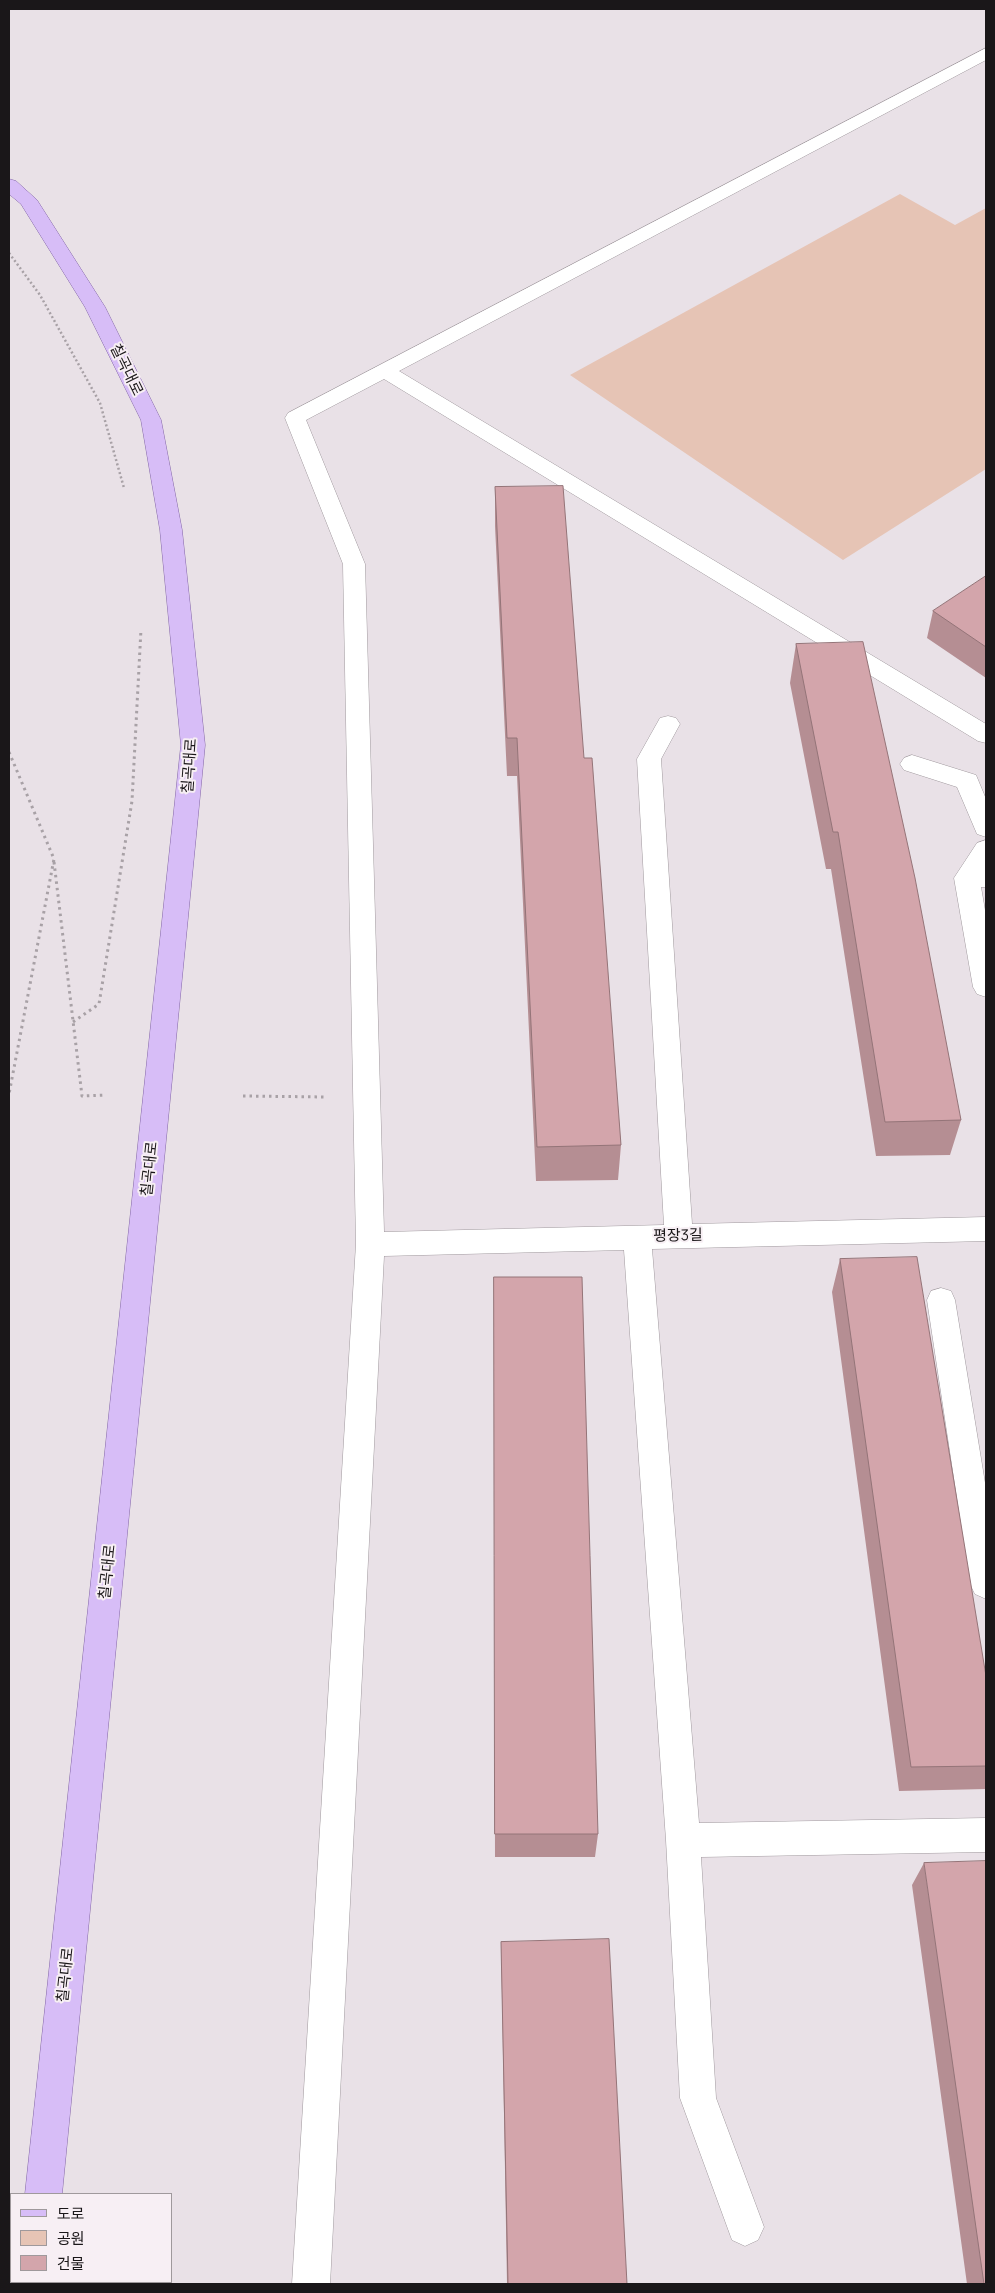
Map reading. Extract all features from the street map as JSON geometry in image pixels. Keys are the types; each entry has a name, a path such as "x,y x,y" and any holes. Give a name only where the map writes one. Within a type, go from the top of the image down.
{"main road":[{"name":"칠곡대로","path":"9,185 28,200 96,307 151,420 171,530 193,745 44,2193"}],"street":[{"path":"311,2284 370,1244 354,564 295,418 983,59"},
{"path":"384,371 986,735"},
{"path":"668,724 650,759 679,1236"},
{"path":"912,764 967,781 986,828"},
{"path":"986,849 977,878 986,987"},
{"name":"평장3길","path":"370,1244 986,1229"},
{"path":"637,1237 683,1840 698,2098 745,2227"},
{"path":"941,1300 986,1584"},
{"path":"683,1840 986,1836"}],"path":[{"path":"9,253 40,296 100,403 126,497"},
{"path":"73,1022 99,1004 132,801 142,622"},
{"path":"9,752 54,859 82,1096 106,1095"},
{"path":"9,1094 54,859"},
{"path":"243,1096 366,1097"}],"green space":[{"path":"900,194 955,225 986,208 986,469 843,560 570,375"}],"building":[{"path":"563,486 584,758 592,758 621,1145 537,1147 517,738 507,738 495,487"},
{"path":"986,576 986,647 933,611"},
{"path":"863,642 915,878 961,1120 885,1122 838,832 833,832 796,644"},
{"path":"917,1257 986,1676 986,1766 911,1767 840,1259"},
{"path":"494,1277 582,1277 598,1834 495,1834"},
{"path":"986,1861 986,2284 984,2284 924,1863"},
{"path":"609,1939 627,2284 508,2284 501,1942"}]}
